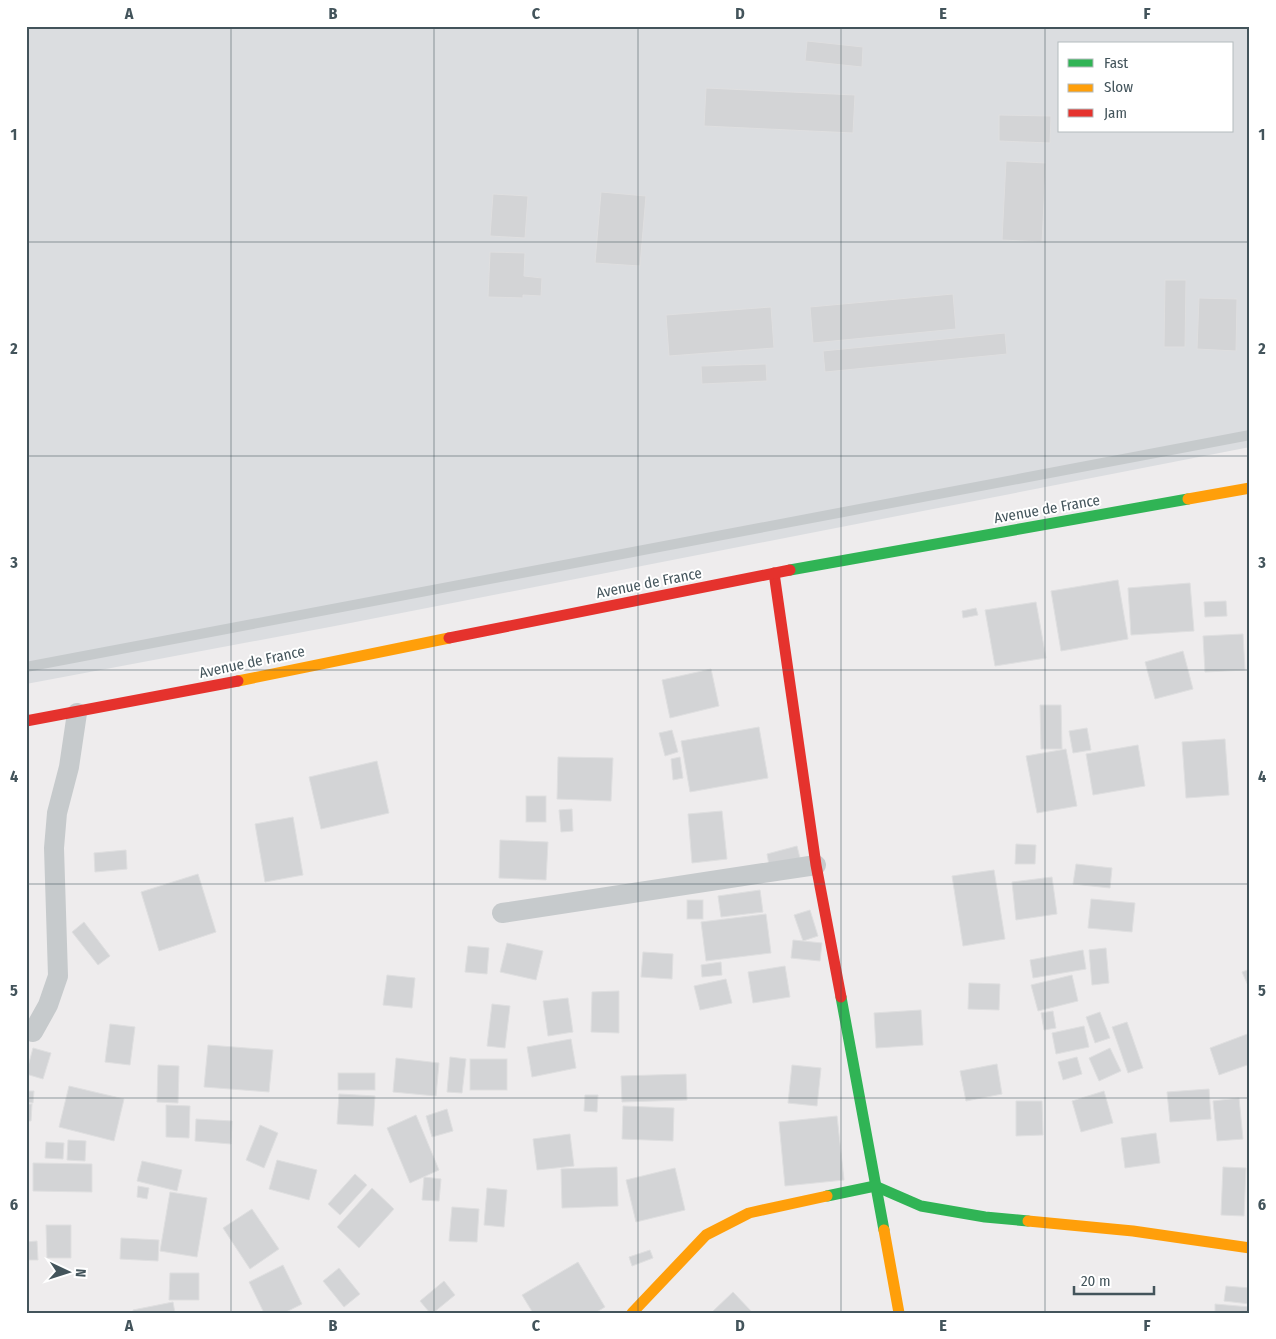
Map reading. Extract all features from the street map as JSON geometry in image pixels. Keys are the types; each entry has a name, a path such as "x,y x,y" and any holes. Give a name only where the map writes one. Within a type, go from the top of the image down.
{"street":[{"name":"Avenue de France","path":"26,721 77,713 774,574 1250,488"},
{"path":"774,574 816,865 899,1313"},
{"path":"33,1032 48,1005 58,976 54,840 57,813 69,767 77,713"},
{"path":"502,913 816,865"},
{"path":"632,1313 706,1235 729,1221 749,1213 875,1186 921,1206 985,1217 1133,1231 1250,1248"}],"lane":[{"path":"26,666 1250,435"}],"shaded area":[{"path":"26,26 1250,26 1250,447 335,626 26,684"}],"building":[{"path":"807,41 863,47 862,67 805,61"},
{"path":"706,88 855,95 853,133 704,126"},
{"path":"999,115 1051,116 1050,143 999,141"},
{"path":"1006,161 1046,163 1042,242 1002,240"},
{"path":"601,192 646,196 640,266 595,263"},
{"path":"493,194 528,196 525,238 490,236"},
{"path":"490,252 525,253 524,276 542,278 541,296 523,295 523,298 488,297"},
{"path":"1165,280 1186,280 1185,347 1164,347"},
{"path":"953,294 956,329 813,343 810,307"},
{"path":"1199,298 1237,299 1236,351 1197,349"},
{"path":"771,307 774,348 669,356 666,315"},
{"path":"1005,333 1007,354 825,372 823,351"},
{"path":"766,364 767,381 702,384 701,366"},
{"path":"1118,580 1128,639 1061,651 1051,591"},
{"path":"1190,583 1194,631 1131,635 1128,588"},
{"path":"1226,601 1227,616 1205,617 1204,602"},
{"path":"1036,602 1046,658 995,666 985,610"},
{"path":"976,608 978,615 963,618 962,611"},
{"path":"1243,634 1245,670 1205,672 1203,636"},
{"path":"1183,651 1193,689 1155,699 1145,662"},
{"path":"711,669 719,706 670,718 662,680"},
{"path":"1040,705 1061,705 1062,749 1041,749"},
{"path":"759,727 768,778 690,792 681,741"},
{"path":"1087,728 1091,750 1073,753 1069,731"},
{"path":"672,730 678,752 665,756 659,733"},
{"path":"1225,739 1229,795 1186,798 1182,742"},
{"path":"1138,745 1145,786 1093,795 1086,754"},
{"path":"1066,749 1077,806 1037,813 1026,756"},
{"path":"558,757 613,758 611,801 557,799"},
{"path":"680,757 683,778 673,780 671,759"},
{"path":"377,761 389,813 321,829 309,777"},
{"path":"526,796 546,796 546,822 526,822"},
{"path":"572,809 573,831 561,832 559,810"},
{"path":"722,811 727,859 692,863 688,814"},
{"path":"293,817 303,875 265,882 255,824"},
{"path":"500,840 548,842 546,880 499,878"},
{"path":"1016,844 1036,845 1035,864 1015,864"},
{"path":"797,846 801,862 770,870 767,854"},
{"path":"126,850 127,869 95,872 94,853"},
{"path":"1076,864 1112,868 1110,888 1073,884"},
{"path":"994,870 1005,939 963,946 952,876"},
{"path":"198,874 216,932 159,951 141,892"},
{"path":"1052,877 1057,914 1016,920 1012,882"},
{"path":"760,890 763,912 721,917 718,896"},
{"path":"1091,899 1135,903 1132,932 1088,928"},
{"path":"687,900 703,900 703,919 687,919"},
{"path":"810,910 818,936 803,941 794,915"},
{"path":"766,914 771,953 706,961 701,922"},
{"path":"84,922 110,956 98,965 72,932"},
{"path":"793,940 822,943 820,961 791,958"},
{"path":"507,943 543,951 536,980 500,972"},
{"path":"468,946 489,948 487,974 465,972"},
{"path":"1106,948 1109,983 1092,985 1089,950"},
{"path":"1083,950 1086,969 1033,978 1030,960"},
{"path":"643,952 673,954 672,979 641,977"},
{"path":"721,962 722,975 702,977 701,965"},
{"path":"785,966 790,997 753,1003 748,972"},
{"path":"1250,969 1250,990 1242,972"},
{"path":"387,975 415,978 412,1008 383,1005"},
{"path":"1072,975 1078,1001 1038,1011 1031,985"},
{"path":"726,979 732,1003 700,1010 694,986"},
{"path":"969,983 1000,984 999,1010 968,1009"},
{"path":"619,991 619,1033 591,1032 592,992"},
{"path":"568,998 573,1032 548,1036 543,1001"},
{"path":"492,1004 510,1006 505,1048 487,1046"},
{"path":"921,1010 923,1045 876,1048 874,1013"},
{"path":"1053,1011 1056,1028 1044,1030 1041,1013"},
{"path":"1100,1012 1110,1038 1095,1043 1086,1017"},
{"path":"1127,1022 1143,1068 1128,1073 1112,1027"},
{"path":"110,1024 135,1027 130,1065 105,1062"},
{"path":"1084,1026 1089,1047 1056,1054 1052,1033"},
{"path":"1250,1033 1250,1064 1219,1075 1210,1048"},
{"path":"571,1039 576,1068 532,1077 527,1047"},
{"path":"208,1045 273,1050 269,1092 204,1087"},
{"path":"33,1048 51,1053 43,1079 26,1074"},
{"path":"1110,1048 1121,1071 1099,1081 1089,1058"},
{"path":"450,1057 466,1059 462,1093 447,1092"},
{"path":"1077,1057 1082,1074 1063,1080 1058,1062"},
{"path":"396,1058 439,1063 436,1096 393,1092"},
{"path":"470,1059 507,1059 507,1090 470,1090"},
{"path":"997,1064 1002,1094 966,1101 960,1071"},
{"path":"158,1065 179,1066 178,1103 157,1102"},
{"path":"792,1065 821,1068 817,1106 788,1103"},
{"path":"338,1073 375,1073 375,1090 338,1090"},
{"path":"686,1074 687,1100 622,1102 621,1076"},
{"path":"69,1086 124,1099 114,1141 59,1127"},
{"path":"1209,1089 1211,1119 1170,1122 1167,1092"},
{"path":"26,1091 34,1091 33,1103 26,1102"},
{"path":"1104,1091 1113,1123 1081,1132 1072,1101"},
{"path":"339,1094 375,1096 373,1126 337,1124"},
{"path":"585,1095 598,1095 597,1112 584,1111"},
{"path":"1239,1098 1243,1139 1217,1141 1213,1101"},
{"path":"1016,1101 1042,1101 1043,1135 1016,1136"},
{"path":"26,1104 32,1104 31,1121 26,1121"},
{"path":"166,1105 190,1106 189,1138 166,1137"},
{"path":"623,1106 674,1108 673,1141 622,1139"},
{"path":"447,1109 453,1131 432,1137 426,1116"},
{"path":"416,1115 439,1170 410,1183 387,1128"},
{"path":"837,1116 844,1180 785,1186 779,1122"},
{"path":"196,1119 232,1121 231,1144 195,1141"},
{"path":"260,1125 278,1133 264,1168 246,1160"},
{"path":"1156,1133 1160,1163 1125,1168 1121,1138"},
{"path":"570,1134 574,1166 537,1170 533,1139"},
{"path":"68,1140 86,1141 85,1161 67,1160"},
{"path":"46,1142 64,1143 63,1159 45,1158"},
{"path":"277,1160 317,1170 309,1200 269,1189"},
{"path":"142,1161 182,1170 177,1191 137,1181"},
{"path":"33,1163 92,1164 92,1192 33,1191"},
{"path":"617,1167 618,1206 562,1208 561,1169"},
{"path":"1223,1167 1246,1168 1244,1216 1221,1215"},
{"path":"675,1168 685,1210 636,1222 626,1180"},
{"path":"355,1174 367,1185 340,1215 328,1204"},
{"path":"424,1177 441,1179 439,1201 422,1200"},
{"path":"138,1186 149,1188 147,1199 137,1197"},
{"path":"372,1188 394,1209 359,1248 337,1227"},
{"path":"487,1188 507,1190 504,1227 484,1225"},
{"path":"170,1192 207,1198 197,1257 160,1251"},
{"path":"452,1207 479,1209 477,1242 449,1241"},
{"path":"252,1209 279,1249 250,1269 223,1228"},
{"path":"46,1225 71,1225 71,1258 47,1258"},
{"path":"121,1238 159,1240 158,1261 120,1259"},
{"path":"37,1241 38,1260 26,1260 26,1242"},
{"path":"650,1250 653,1258 632,1266 629,1257"},
{"path":"578,1262 605,1307 595,1313 533,1313 522,1295"},
{"path":"283,1265 302,1304 284,1313 264,1313 249,1282"},
{"path":"339,1268 360,1294 344,1307 323,1281"},
{"path":"170,1273 199,1273 199,1300 169,1300"},
{"path":"444,1281 455,1295 433,1313 430,1313 420,1301"},
{"path":"1226,1286 1250,1288 1250,1304 1224,1301"},
{"path":"733,1292 751,1311 749,1313 711,1313"},
{"path":"173,1302 175,1313 133,1313 133,1310"},
{"path":"1215,1304 1250,1307 1250,1313 1215,1313"}],"traffic: fast":[{"path":"790,570 1188,499"},
{"path":"841,997 884,1230"},
{"path":"827,1196 875,1186 921,1206 985,1217 1028,1221"}],"traffic: slow":[{"path":"1188,499 1250,488"},
{"path":"238,681 449,638"},
{"path":"632,1313 706,1235 749,1213 827,1196"},
{"path":"1028,1221 1133,1231 1250,1248"},
{"path":"884,1230 899,1313"}],"traffic: jam":[{"path":"449,638 790,570"},
{"path":"774,573 816,865 841,997"},
{"path":"26,721 238,681"}]}
